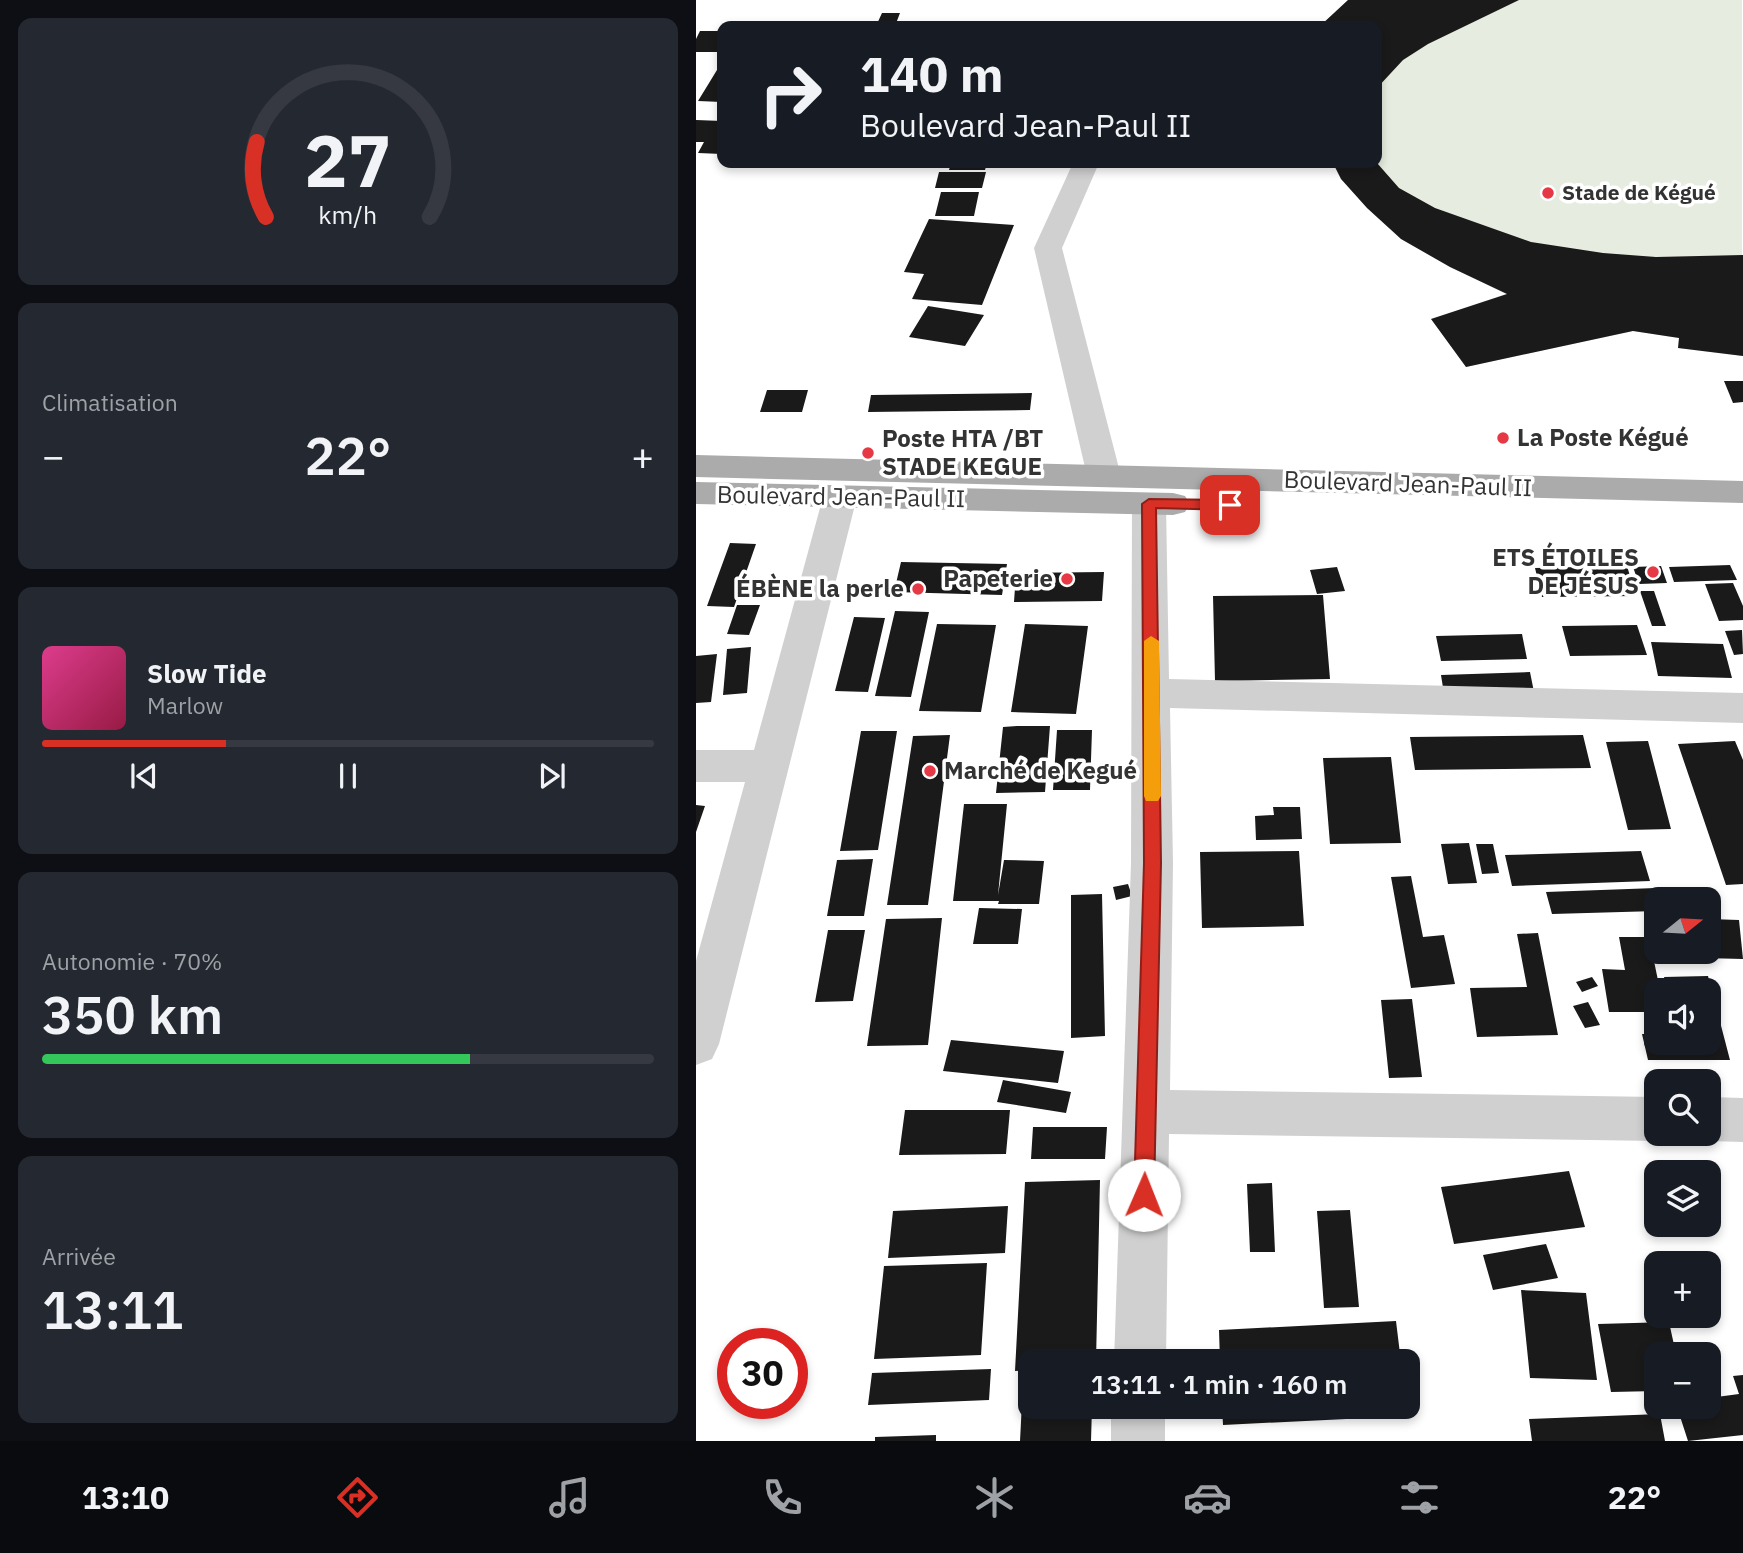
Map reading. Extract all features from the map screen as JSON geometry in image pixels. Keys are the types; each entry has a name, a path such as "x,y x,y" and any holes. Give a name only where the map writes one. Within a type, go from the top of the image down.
{"main road":[{"name":"Boulevard Jean-Paul II","path":"696,466 1742,492"},
{"name":"Boulevard Jean-Paul II","path":"696,494 1149,504 1742,512"}],"street":[{"path":"1084,168 1048,248 1104,476"},
{"path":"696,1044 840,497"},
{"path":"1140,1349 1152,863 1149,504"},
{"path":"1152,693 1742,708"},
{"path":"696,766 768,766"},
{"path":"1146,1112 1644,1119"},
{"path":"1721,1119 1742,1120"},
{"path":"1138,1419 1138,1441"}],"shaded area":[{"name":"Stade de Kégué","path":"1348,0 1742,0 1742,356 1678,348 1679,338 1633,331 1466,367 1431,319 1506,294 1401,239 1341,179 1336,168 1382,168 1382,21 1325,21"}],"building":[{"path":"1348,0 1519,0 1428,44 1403,60 1382,83 1382,21 1325,21"},
{"path":"882,13 900,13 897,21 878,21"},
{"path":"700,31 717,31 717,52 696,52 696,39"},
{"path":"717,70 717,102 698,101"},
{"path":"696,120 717,121 717,154 698,153 704,142 696,142"},
{"path":"950,168 986,168 985,170"},
{"path":"1336,168 1381,168 1399,188 1435,208 1531,242 1603,253 1656,257 1743,255 1743,356 1678,348 1679,338 1633,331 1466,367 1431,319 1507,294 1450,267 1401,239 1367,208 1341,179"},
{"path":"939,172 986,172 982,188 935,188"},
{"path":"941,192 979,192 974,216 935,216"},
{"path":"929,219 1014,225 982,305 912,299 924,274 904,272"},
{"path":"928,306 984,315 965,346 909,337"},
{"path":"1724,381 1743,381 1743,402 1733,403"},
{"path":"767,390 808,390 802,412 760,412"},
{"path":"1032,393 1030,410 868,412 871,395"},
{"path":"730,543 756,544 734,607 707,606"},
{"path":"901,562 1007,564 1002,595 894,592"},
{"path":"1730,565 1737,580 1674,582 1669,567"},
{"path":"1627,566 1636,596 1542,597 1535,568"},
{"path":"1661,566 1667,583 1639,584 1633,567"},
{"path":"1337,567 1345,591 1317,594 1310,570"},
{"path":"1104,572 1102,601 1014,602 1016,573"},
{"path":"1733,583 1743,606 1743,620 1719,621 1705,584"},
{"path":"1640,591 1654,591 1666,626 1652,626"},
{"path":"1323,595 1330,679 1215,681 1213,596"},
{"path":"737,605 760,605 749,635 727,634"},
{"path":"895,611 929,612 911,697 875,696"},
{"path":"854,617 885,618 868,692 835,691"},
{"path":"937,624 996,625 981,712 919,711"},
{"path":"1025,624 1088,626 1076,714 1011,712"},
{"path":"1637,625 1647,655 1570,656 1562,626"},
{"path":"1742,630 1743,654 1734,655 1725,631"},
{"path":"1522,634 1527,659 1441,661 1436,636"},
{"path":"1651,642 1723,644 1732,678 1658,676"},
{"path":"751,647 747,693 723,695 727,649"},
{"path":"717,654 711,702 696,703 696,656"},
{"path":"1530,672 1534,692 1444,694 1441,675"},
{"path":"1050,726 1045,792 996,793 1003,727"},
{"path":"1057,730 1092,730 1090,790 1053,790"},
{"path":"861,731 897,731 878,850 840,851"},
{"path":"950,735 928,905 887,905 913,736"},
{"path":"1583,735 1591,768 1415,770 1410,737"},
{"path":"1648,741 1671,829 1628,830 1606,742"},
{"path":"1735,741 1743,760 1743,884 1726,885 1678,744"},
{"path":"1391,757 1401,843 1330,844 1323,758"},
{"path":"964,804 1007,804 998,895 1004,860 1044,861 1039,904 953,901"},
{"path":"696,805 705,806 696,832"},
{"path":"1273,807 1300,807 1302,839 1256,840 1255,816 1274,815"},
{"path":"1469,843 1477,883 1448,884 1441,844"},
{"path":"1476,844 1493,844 1499,873 1482,874"},
{"path":"1299,851 1304,926 1202,928 1200,852"},
{"path":"1641,851 1650,881 1512,886 1505,855"},
{"path":"873,859 864,916 827,916 837,860"},
{"path":"1411,876 1423,937 1444,935 1455,984 1411,988 1391,877"},
{"path":"1128,884 1132,896 1116,900 1113,887"},
{"path":"1644,888 1644,911 1552,914 1546,892"},
{"path":"1102,894 1105,1036 1071,1038 1071,895"},
{"path":"979,908 1022,909 1018,944 973,944"},
{"path":"942,918 928,1045 867,1046 886,919"},
{"path":"1722,919 1739,920 1743,959 1722,958"},
{"path":"828,930 865,930 853,1001 815,1002"},
{"path":"1538,933 1558,1035 1477,1037 1470,988 1527,987 1517,934"},
{"path":"1619,937 1644,937 1644,964 1655,964 1658,978 1644,978 1644,1012 1609,1012 1602,969 1625,970"},
{"path":"1708,976 1709,978 1664,978"},
{"path":"1592,977 1598,986 1582,992 1576,982"},
{"path":"1412,999 1422,1077 1389,1078 1381,1000"},
{"path":"1588,1002 1600,1025 1585,1028 1573,1006"},
{"path":"1721,1026 1730,1060 1648,1060 1647,1055 1721,1055"},
{"path":"951,1040 1064,1051 1058,1083 943,1071"},
{"path":"1003,1080 1071,1092 1066,1113 997,1102"},
{"path":"905,1110 1010,1110 1006,1154 899,1155"},
{"path":"1033,1127 1107,1127 1105,1159 1031,1159"},
{"path":"1569,1171 1585,1227 1454,1244 1441,1187"},
{"path":"1100,1180 1096,1349 1018,1349 1018,1371 1015,1371 1025,1182"},
{"path":"1272,1183 1275,1252 1250,1252 1247,1184"},
{"path":"1008,1206 1005,1253 888,1258 893,1211"},
{"path":"1350,1210 1359,1307 1324,1308 1317,1211"},
{"path":"1546,1244 1558,1278 1493,1290 1483,1255"},
{"path":"987,1263 981,1355 874,1359 884,1266"},
{"path":"1521,1290 1586,1293 1597,1380 1530,1378"},
{"path":"1396,1321 1399,1349 1220,1349 1219,1330"},
{"path":"1644,1323 1644,1328 1670,1328 1673,1342 1644,1342 1644,1391 1611,1392 1598,1324"},
{"path":"991,1369 989,1400 868,1405 872,1373"},
{"path":"1743,1375 1743,1435 1688,1441 1681,1419 1721,1419 1721,1396 1739,1394 1733,1376"},
{"path":"1644,1415 1644,1419 1661,1419 1665,1441 1532,1441 1529,1419"},
{"path":"1021,1419 1092,1419 1091,1441 1020,1441"},
{"path":"1223,1419 1346,1419 1223,1425"},
{"path":"936,1435 936,1441 875,1441 875,1437"}],"slow traffic":[{"path":"1151,641 1152,796"}],"place":[{"name":"Stade de Kégué","path":"1548,193"},
{"name":"La Poste Kégué","path":"1503,438"},
{"name":"Poste HTA /BT STADE KEGUE","path":"868,453"},
{"name":"ETS ÉTOILES DE JÉSUS","path":"1653,572"},
{"name":"Papeterie","path":"1067,579"},
{"name":"ÉBÈNE la perle","path":"918,589"},
{"name":"Marché de Kegué","path":"930,771"}],"route":[{"path":"1144,1195 1152,863 1149,504 1230,505"}]}
